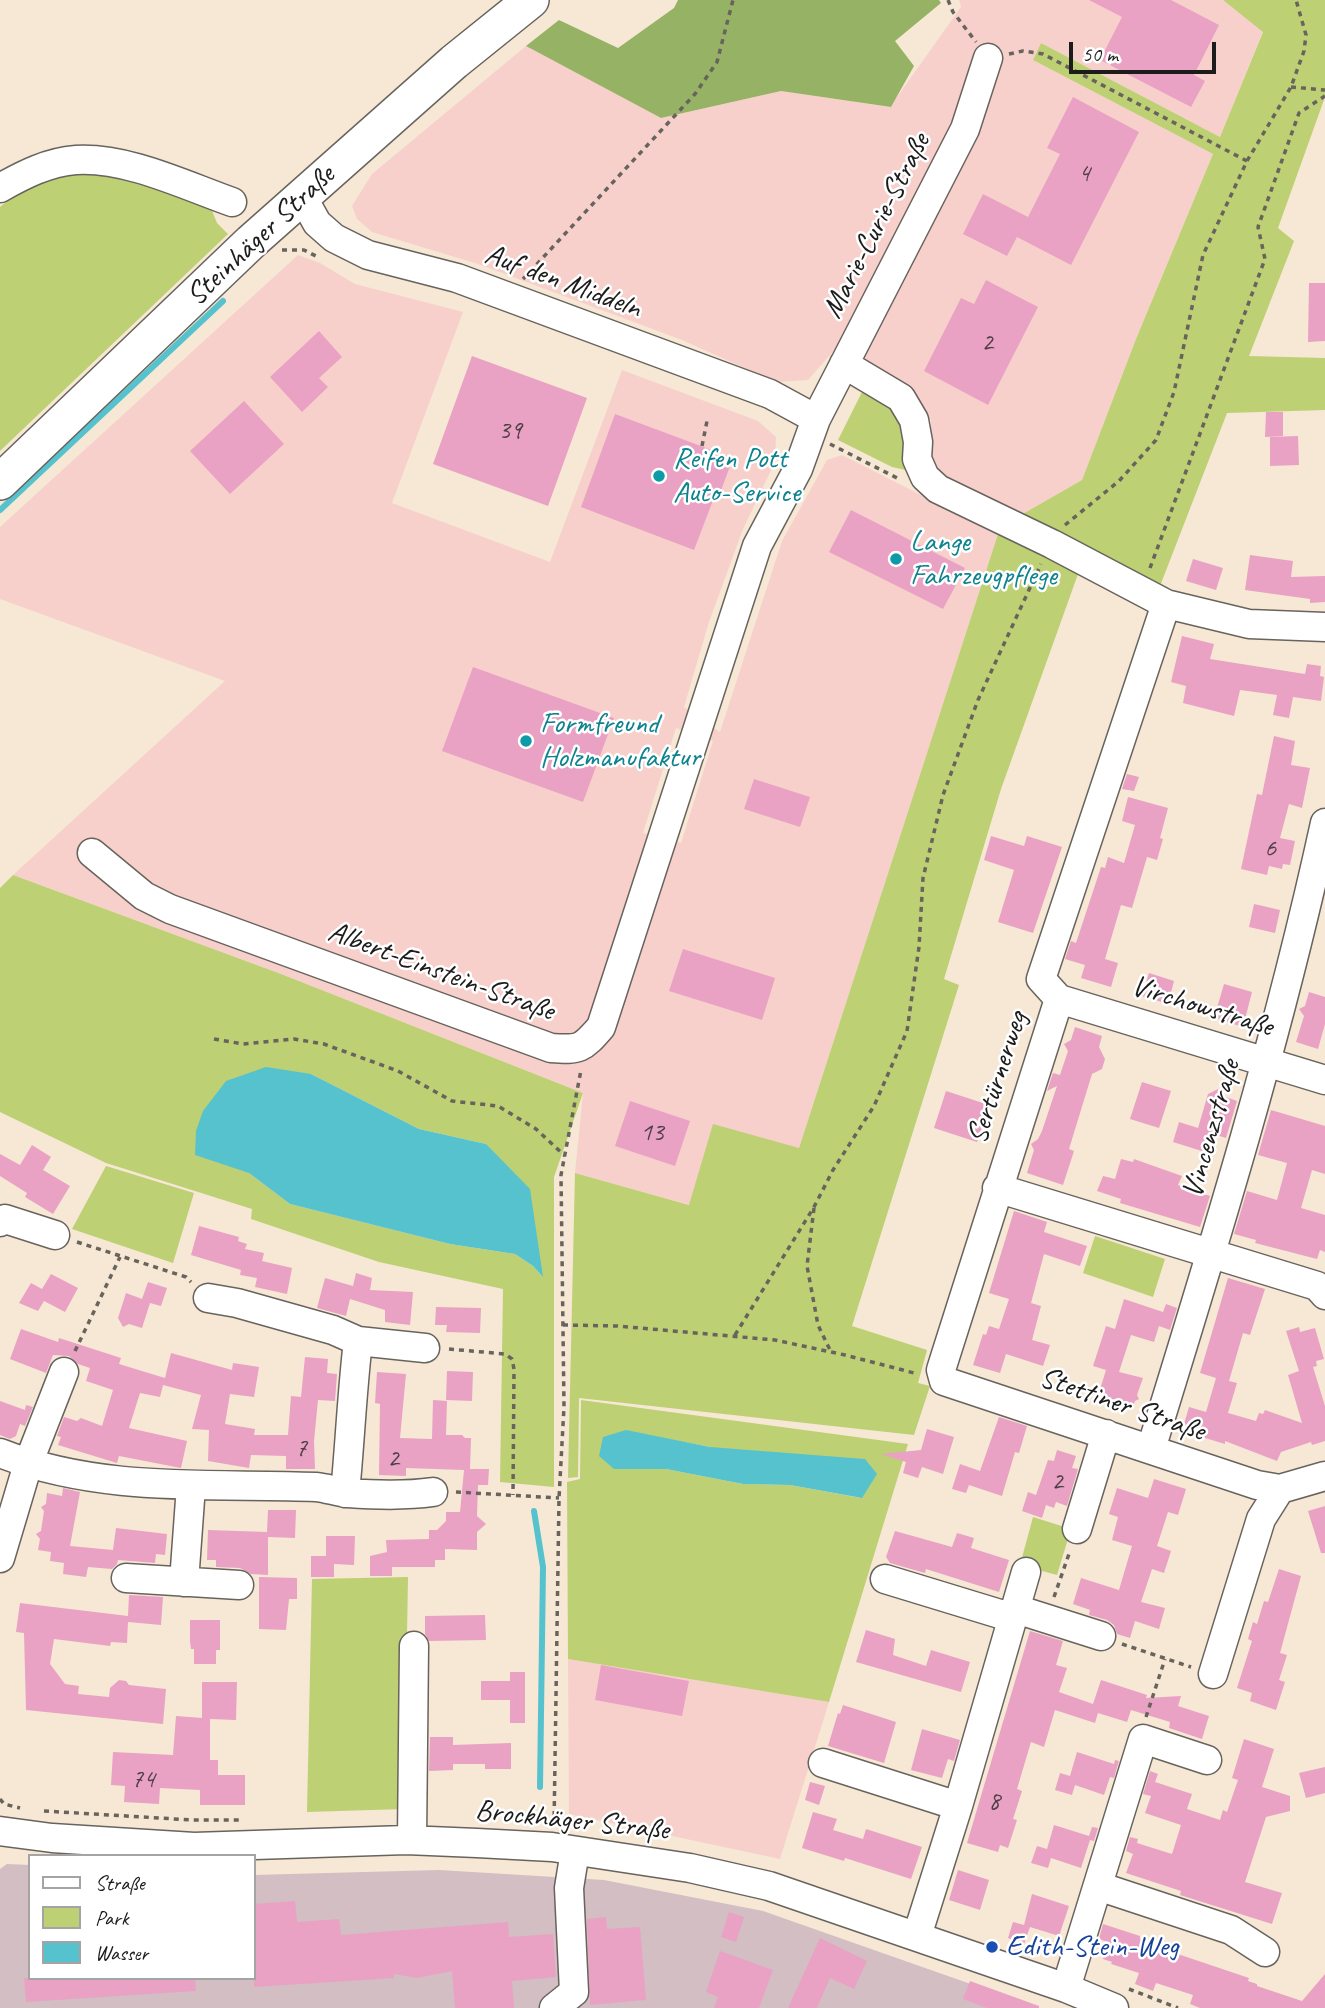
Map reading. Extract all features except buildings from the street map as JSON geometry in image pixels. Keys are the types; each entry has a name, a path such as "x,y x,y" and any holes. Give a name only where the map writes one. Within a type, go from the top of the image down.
{"main road":[{"name":"Steinhäger Straße","path":"0,482 251,242 454,62 531,0"}],"street":[{"name":"Marie-Curie-Straße","path":"816,419 965,129 988,58"},
{"path":"0,188 24,174 76,160 122,164 232,202"},
{"name":"Auf den Middeln","path":"302,196 317,223 334,237 368,255 457,278 771,394 816,419"},
{"path":"844,364 901,398 914,420 918,442 917,459 925,477 938,489 1052,544 1166,604 1249,624 1325,627"},
{"name":"Albert-Einstein-Straße","path":"92,853 144,896 170,909 551,1048 574,1049 585,1045 601,1027 757,546 798,470 816,419"},
{"name":"Sertürnerweg","path":"944,1381 941,1370 1059,999 1041,979 1166,604"},
{"name":"Vincenzstraße","path":"1151,1449 1212,1254 1282,1006 1325,823"},
{"name":"Virchowstraße","path":"1059,999 1325,1080"},
{"path":"997,1188 1317,1286 1325,1295"},
{"path":"0,1222 5,1219 55,1235"},
{"path":"208,1298 237,1303 333,1330 358,1341 425,1348"},
{"path":"345,1493 358,1341"},
{"path":"0,1558 28,1464 64,1372"},
{"name":"Stettiner Straße","path":"944,1381 1257,1485 1280,1489"},
{"path":"1077,1529 1106,1434"},
{"path":"0,1454 28,1464 121,1482 320,1488 345,1493 412,1495 433,1492"},
{"path":"1213,1674 1261,1519 1280,1489 1325,1476"},
{"path":"184,1582 191,1486"},
{"path":"918,1936 1026,1572"},
{"path":"126,1578 239,1585"},
{"path":"885,1579 1014,1614 1047,1619 1101,1636"},
{"path":"412,1840 414,1646"},
{"path":"1066,1988 1143,1739 1207,1760"},
{"path":"823,1763 958,1806"},
{"name":"Brockhäger Straße","path":"0,1831 52,1838 194,1847 412,1840 564,1849 690,1868 769,1886 1066,1988 1114,2008"},
{"path":"554,2008 574,1992 569,1888 564,1849"},
{"path":"1098,1886 1231,1930 1265,1952"}],"path":[{"path":"524,278 695,94 717,62 733,0"},
{"path":"948,0 953,12 988,58 1023,51 1043,54 1247,161"},
{"path":"735,1335 814,1207 833,1170 874,1107 907,1031 919,947 923,878 943,795 978,700 1052,544 1067,522 1119,481 1156,440 1174,392 1203,255 1247,161 1291,87 1304,51 1306,35 1296,0"},
{"path":"1291,87 1325,90"},
{"path":"1142,590 1265,258 1258,228 1299,113 1325,96"},
{"path":"251,242 268,261 283,250 304,250 327,262"},
{"path":"702,446 707,421"},
{"path":"214,1040 243,1044 294,1040 324,1044 398,1071 452,1101 498,1106 536,1129 565,1156"},
{"path":"564,1849 554,1824 559,1497 564,1408 561,1175 585,1045"},
{"path":"814,1207 807,1266 818,1325 831,1352"},
{"path":"55,1235 186,1277"},
{"path":"64,1372 121,1256"},
{"path":"563,1325 617,1326 775,1340 944,1381"},
{"path":"425,1348 505,1354 512,1360 513,1495"},
{"path":"433,1492 559,1497"},
{"path":"1047,1619 1077,1529"},
{"path":"1101,1636 1213,1674"},
{"path":"1143,1739 1142,1728 1165,1659"}],"shaded area":[{"path":"959,0 1223,0 1263,31 1220,137 1041,43 1033,60 1213,154 1136,339 1082,480 1021,515 932,472 931,420 907,388 837,347 808,380 776,382 682,340 478,264 372,232 357,219 352,206 372,174 526,46 661,118 781,91 890,107 961,7"},
{"path":"298,255 320,263 355,284 463,312 392,503 550,562 622,370 758,421 776,437 775,462 743,529 709,622 684,707 720,732 782,541 827,460 842,455 998,534 799,1148 690,1205 575,1173 583,1093 281,974 13,875 225,681 0,599 0,527","holes":["676,728 713,741 681,843 643,833"]},
{"path":"568,1659 829,1702 780,1859 569,1814"},
{"path":"7,1864 28,1865 28,1980 256,1980 256,1875 439,1870 604,1880 763,1911 1039,2008 0,2008 0,1869"}],"green space":[{"path":"678,0 939,0 941,3 895,41 914,66 891,107 781,91 661,118 526,46 559,20 618,48 674,8"},
{"path":"1223,0 1325,0 1325,97 1278,228 1294,241 1249,356 1325,358 1325,410 1227,413 1160,586 1021,515 1082,480 1136,339 1213,154 1033,60 1041,43 1220,137 1263,32"},
{"path":"74,170 117,174 211,208 217,223 228,234 0,451 0,207 27,183"},
{"path":"865,386 901,415 910,471 892,467 838,440"},
{"path":"998,534 1078,574 1001,789 944,979 959,985 852,1326 927,1350 918,1383 930,1386 914,1435 579,1398 578,1477 568,1478 575,1173 689,1205 713,1124 799,1148"},
{"path":"13,875 281,974 583,1093 554,1177 554,1487 500,1482 503,1289 379,1262 251,1219 252,1209 106,1163 0,1112 0,888","holes":["311,1074 419,1129 486,1144 542,1276 515,1254 450,1244 290,1204 249,1173"]},
{"path":"106,1166 194,1193 173,1263 72,1229"},
{"path":"1095,1236 1165,1259 1153,1297 1083,1273"},
{"path":"581,1400 908,1444 829,1702 568,1659 567,1482 580,1479","holes":["626,1431 710,1447 861,1498 790,1485 743,1484 666,1469"]},
{"path":"1033,1517 1071,1529 1057,1575 1020,1565"},
{"path":"408,1577 404,1809 307,1812 312,1579"}],"water":[{"path":"266,1067 311,1074 419,1129 486,1144 530,1189 543,1277 533,1266 515,1254 450,1244 290,1204 249,1173 195,1155 196,1131 203,1111 226,1081"},
{"path":"626,1430 710,1447 865,1459 877,1474 862,1498 790,1485 743,1484 666,1469 614,1469 599,1456 603,1437"}],"waterway":[{"path":"0,510 223,301"},
{"path":"534,1511 543,1567 540,1787"}],"place":[{"name":"Reifen Pott Auto-Service","path":"659,476"},
{"name":"Lange Fahrzeugpflege","path":"896,559"},
{"name":"Formfreund Holzmanufaktur","path":"526,741"},
{"name":"Edith-Stein-Weg","path":"992,1947"}]}
